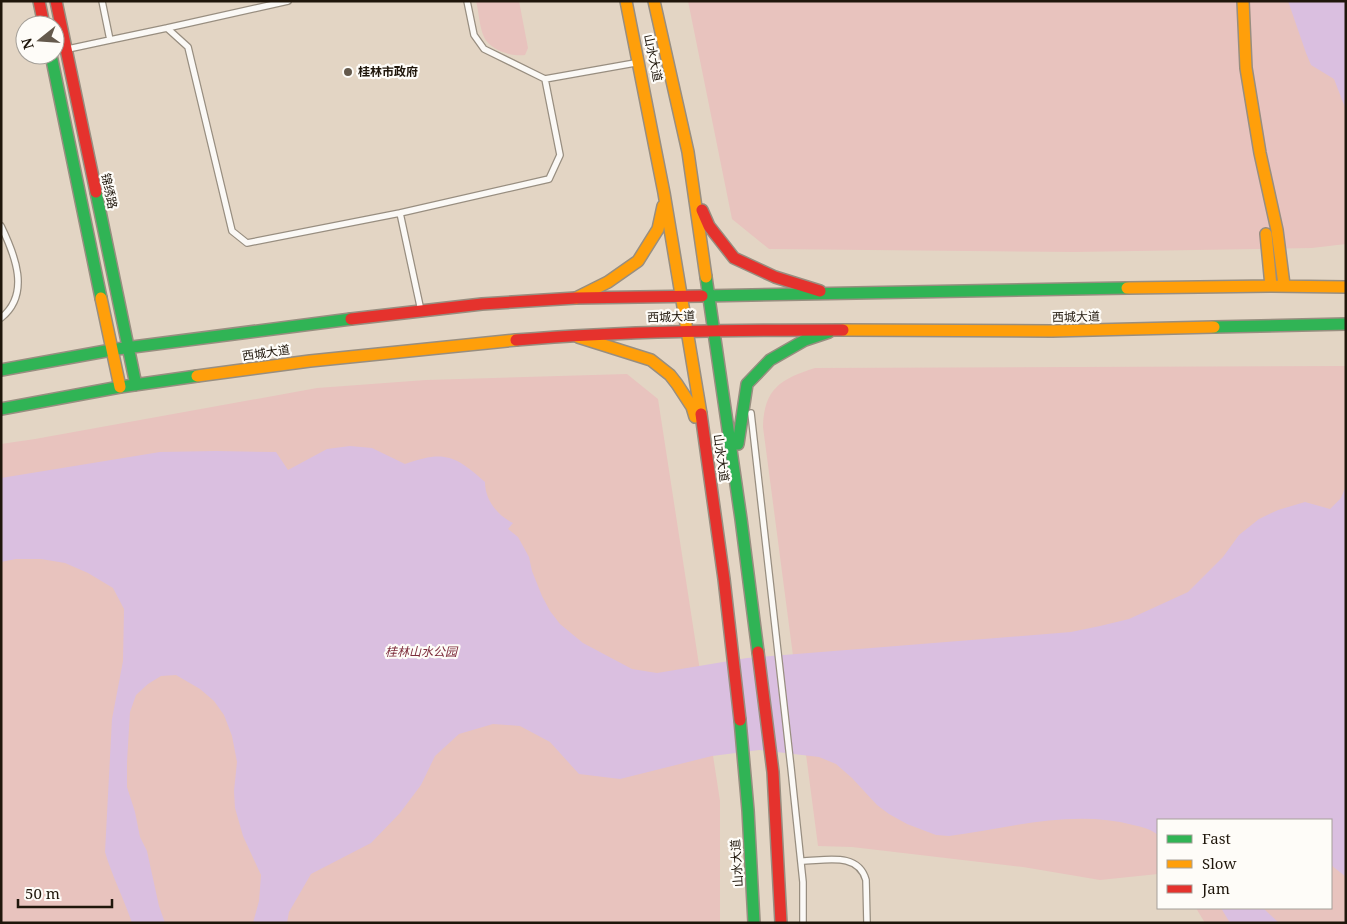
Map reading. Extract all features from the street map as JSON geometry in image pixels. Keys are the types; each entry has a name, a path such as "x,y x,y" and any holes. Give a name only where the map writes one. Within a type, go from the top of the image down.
{"main road":[{"path":"39,1 42,15"},
{"name":"锦绣路","path":"56,1 136,385"},
{"name":"山水大道","path":"626,1 651,115 688,331 716,523 745,775 754,923"},
{"name":"山水大道","path":"654,1 688,152 734,470 773,772 781,923"},
{"path":"1237,1 1240,71 1258,168 1271,286"},
{"path":"1242,1 1246,68 1260,153 1276,230 1284,285"},
{"path":"52,65 120,387"},
{"path":"694,192 709,226 734,258 775,277 828,294"},
{"path":"576,298 608,282 638,261 658,229 665,197"},
{"name":"西城大道","path":"1,370 112,350 303,324 482,304 576,298 1284,285 1346,287"},
{"name":"西城大道","path":"1,408 120,387 310,361 572,335 714,330 1052,331 1346,324"},
{"path":"734,470 740,421 748,384 770,360 806,340 836,330"},
{"path":"572,335 651,360 670,375 692,407 705,446"}],"lane":[{"path":"102,1 110,40"},
{"path":"66,49 288,1"},
{"path":"467,1 474,35 484,48 545,79 639,62"},
{"path":"167,28 188,47 232,231 247,243 549,179 560,155 545,79"},
{"path":"400,212 421,311"},
{"path":"1,226 12,249 19,287 14,305 1,318"},
{"path":"748,384 801,861 803,923"},
{"path":"801,861 846,860 857,865 865,875 866,880 867,923"}],"green space":[{"path":"476,1 519,1 528,48 525,55 502,52 487,42 481,28"},
{"path":"688,1 1346,1 1346,244 1312,248 1075,252 769,249 732,219"},
{"path":"1346,366 1346,923 1205,923 1197,909 1332,909 1332,819 1157,819 1157,874 1100,880 1023,867 852,847 818,846 763,427 767,403 776,387 783,381 815,368"},
{"name":"桂林山水公园","path":"627,374 658,399 720,801 720,923 1,923 1,444 317,388 426,380"}],"shaded area":[{"path":"1288,1 1346,1 1346,110 1334,79 1311,65"},
{"path":"350,446 372,448 405,464 440,456 457,461 465,466 485,482 487,495 493,506 502,516 513,523 508,529 518,537 529,557 532,571 542,596 560,624 583,643 632,669 657,673 747,658 1071,632 1129,619 1188,592 1223,557 1239,535 1259,519 1278,510 1305,502 1330,509 1341,498 1346,486 1346,877 1332,866 1332,819 1157,819 1157,834 1143,827 1110,821 1064,819 949,836 936,835 907,824 889,814 877,805 836,764 819,757 759,750 712,756 620,779 579,774 550,742 520,726 493,724 459,734 435,756 421,785 400,813 371,843 311,874 289,912 287,923 253,923 259,901 261,875 243,836 235,808 234,791 237,762 232,736 224,715 214,701 200,689 176,675 161,676 148,684 136,695 130,712 127,787 140,837 147,851 159,906 165,923 132,923 105,852 112,719 123,661 124,609 113,588 88,573 65,563 41,559 16,559 1,562 1,478 160,452 276,452 288,470 327,449"},
{"path":"1222,909 1264,909 1279,923 1230,923"}],"traffic: fast":[{"path":"53,65 101,298"},
{"path":"96,192 136,385"},
{"path":"706,277 758,652"},
{"path":"702,296 1127,288"},
{"path":"1,370 117,349 351,319"},
{"path":"1214,327 1346,324"},
{"path":"738,444 747,384 770,360 805,340 829,332"},
{"path":"1,409 120,387 197,376"},
{"path":"740,720 748,810 754,923"}],"traffic: slow":[{"path":"626,1 664,193 701,414"},
{"path":"654,1 688,152 706,277"},
{"path":"1243,1 1246,68 1260,153 1277,230 1284,285"},
{"path":"576,298 608,282 638,261 658,229 663,206"},
{"path":"1266,234 1271,286"},
{"path":"1127,288 1346,287"},
{"path":"101,298 120,387"},
{"path":"843,330 1052,331 1214,327"},
{"path":"578,337 651,360 670,375 677,384 692,407 695,417"},
{"path":"197,376 310,361 516,340"}],"traffic: jam":[{"path":"39,1 42,15"},
{"path":"56,1 96,192"},
{"path":"702,210 709,226 734,258 775,277 820,291"},
{"path":"351,319 482,304 576,298 702,296"},
{"path":"516,340 680,332 843,330"},
{"path":"701,414 724,579 740,720"},
{"path":"758,652 773,772 781,923"}],"place":[{"name":"桂林市政府","path":"348,72"}]}
